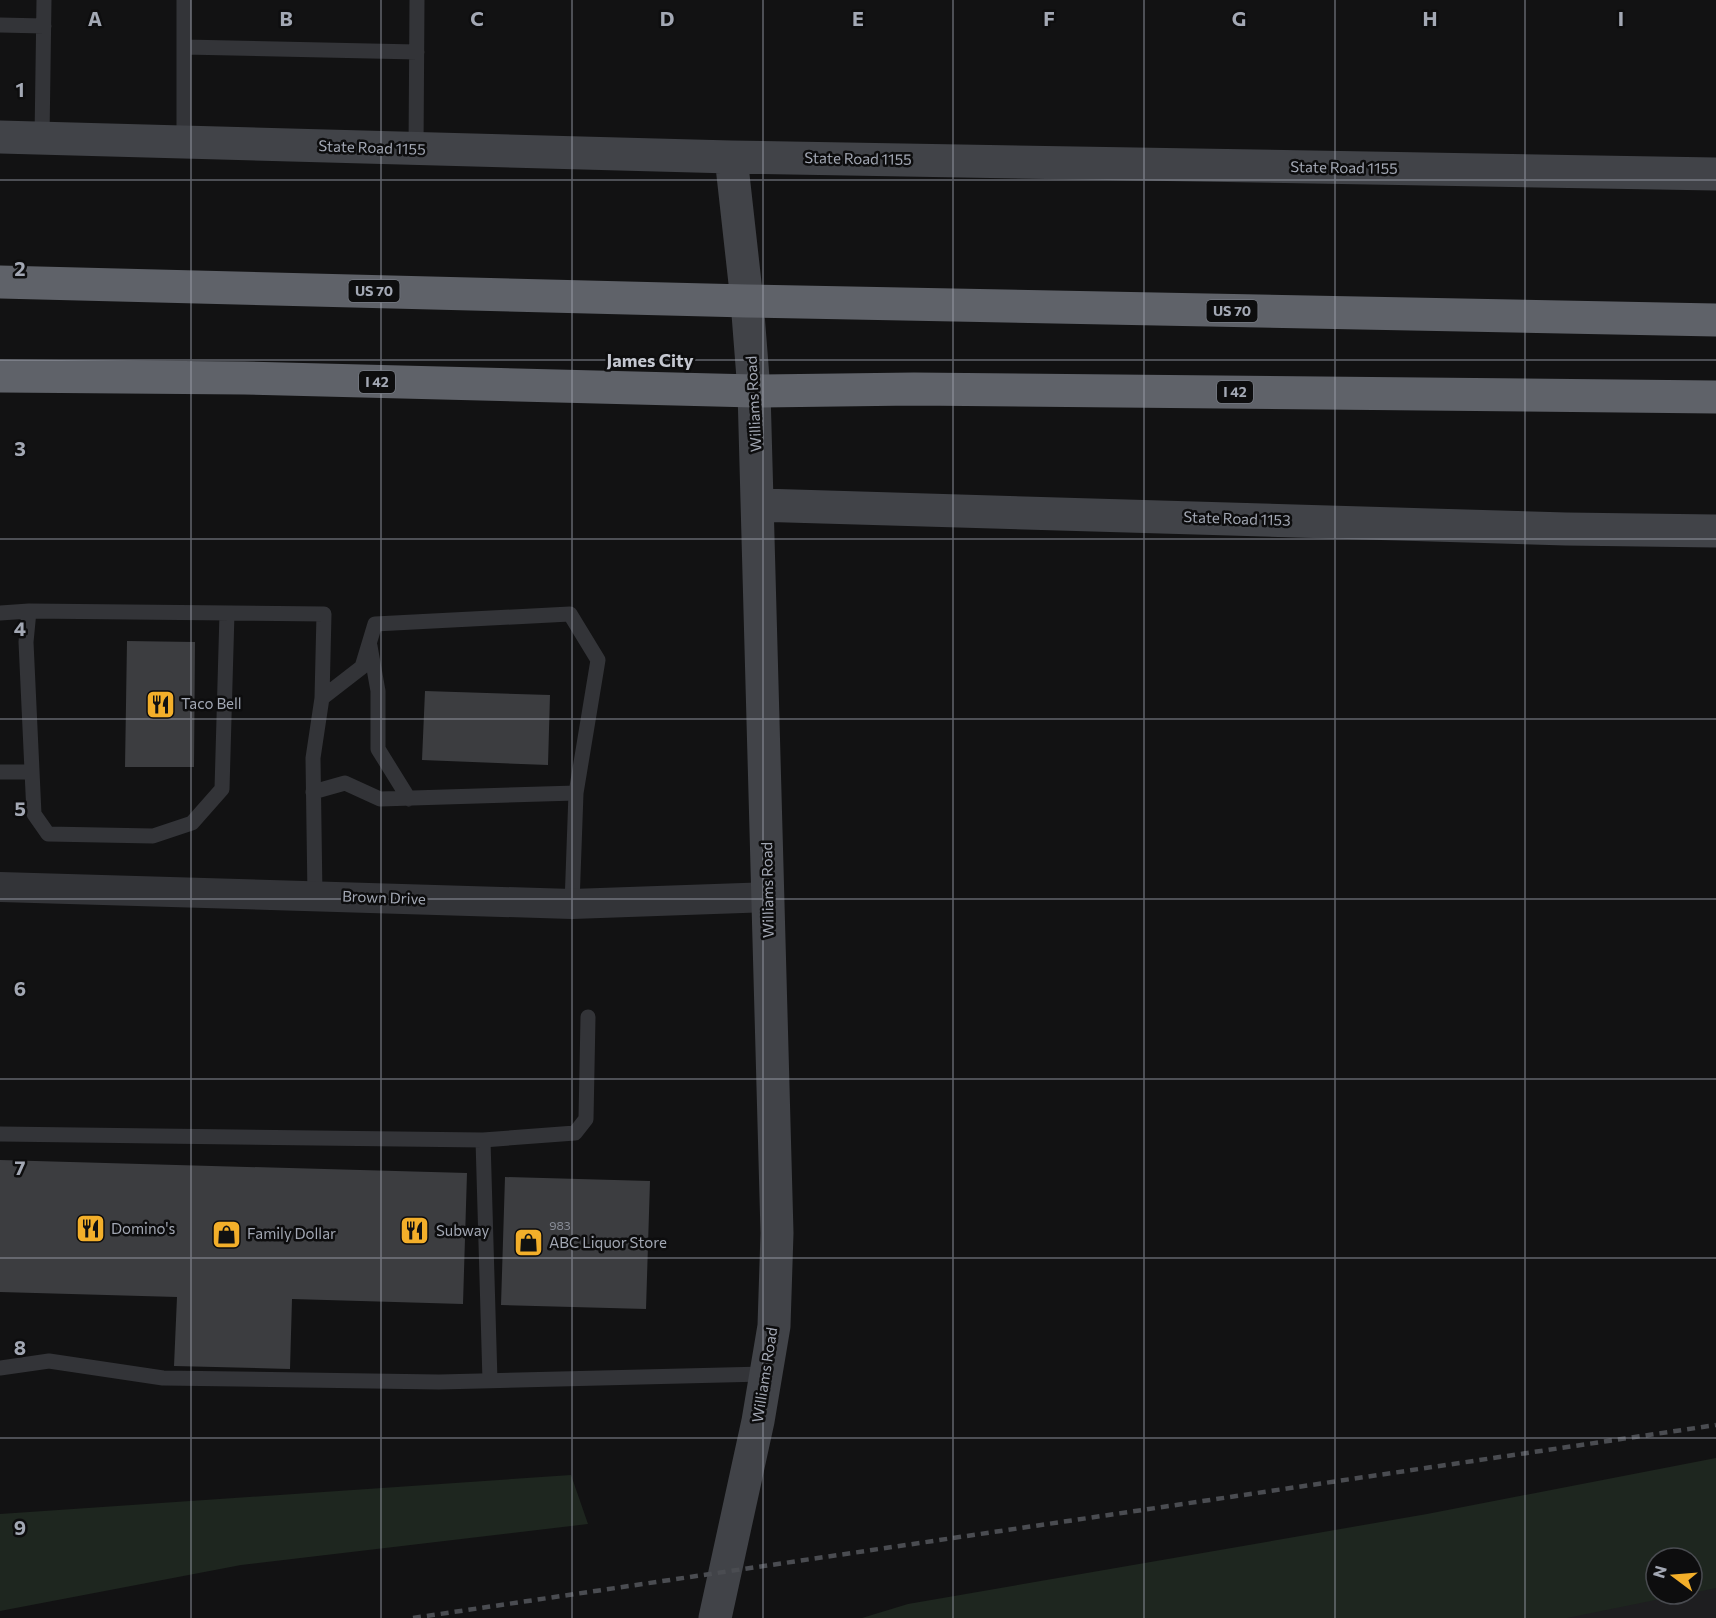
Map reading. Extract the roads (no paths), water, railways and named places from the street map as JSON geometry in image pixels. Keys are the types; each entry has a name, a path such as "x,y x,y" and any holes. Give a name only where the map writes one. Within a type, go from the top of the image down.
{"highway":[{"name":"US 70","path":"0,282 747,301 1716,320"},
{"name":"I 42","path":"0,376 244,378 754,391 914,389 1716,397"}],"street":[{"name":"State Road 1155","path":"0,137 731,157 1716,174"},
{"name":"Williams Road","path":"715,1618 758,1421 774,1326 777,1233 754,391 747,301 731,157"},
{"name":"State Road 1153","path":"758,505 1716,531"},
{"name":"Brown Drive","path":"0,887 572,904 768,897"}],"lane":[{"path":"42,138 44,0"},
{"path":"184,0 184,142"},
{"path":"416,150 417,0"},
{"path":"0,25 44,26"},
{"path":"184,47 417,52"},
{"path":"0,613 29,611 324,614 322,698 313,758 315,896"},
{"path":"29,611 26,642 34,814 48,834 153,836 192,823 222,789 227,613"},
{"path":"322,698 362,667 375,624 570,614 598,660 576,793 572,904"},
{"path":"369,644 378,691 378,749 408,799"},
{"path":"0,772 32,772"},
{"path":"313,792 345,783 380,799 576,793"},
{"path":"0,1134 483,1140 575,1133 586,1119 588,1017"},
{"path":"483,1140 490,1381"},
{"path":"0,1368 50,1361 163,1378 428,1382 766,1374"}],"railway":[{"path":"413,1618 1716,1425"}],"place":[{"name":"Taco Bell","path":"160,704"},
{"name":"Domino's","path":"90,1229"},
{"name":"Subway","path":"415,1231"},
{"name":"Family Dollar","path":"226,1234"},
{"name":"ABC Liquor Store","path":"528,1243"}],"district":[{"name":"James City","path":"650,361"}]}
